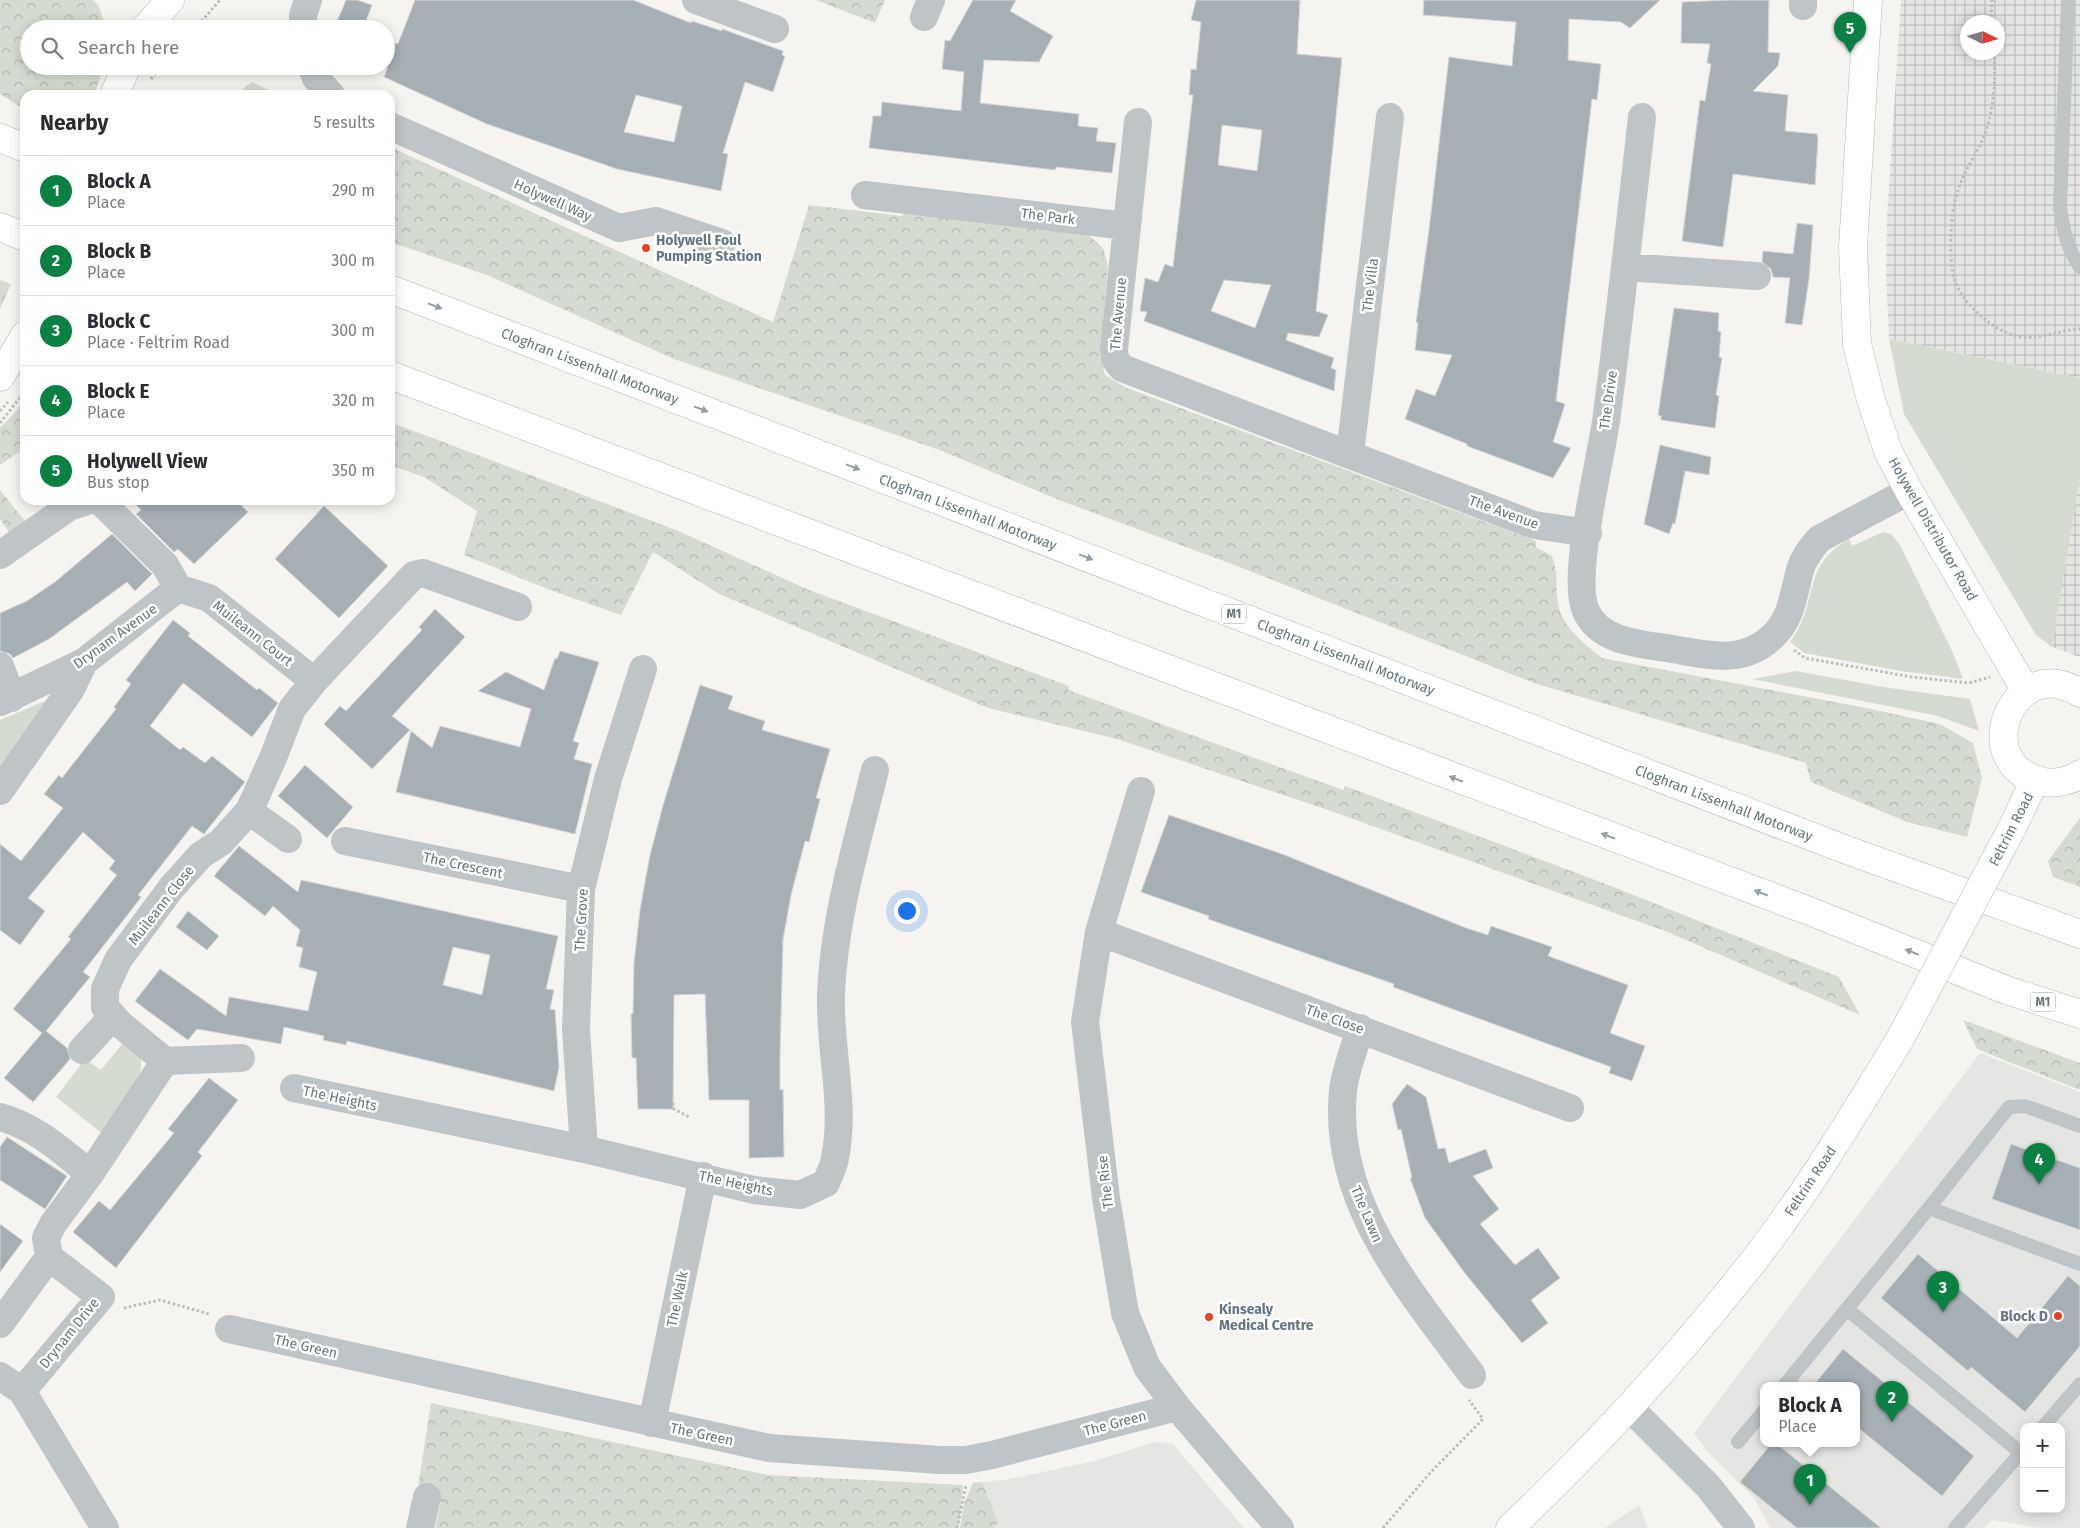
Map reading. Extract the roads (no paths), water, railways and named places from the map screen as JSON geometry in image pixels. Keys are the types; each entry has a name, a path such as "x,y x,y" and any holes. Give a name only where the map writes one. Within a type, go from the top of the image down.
{"main road":[{"path":"153,20 170,0"},
{"name":"Holywell Distributor Road","path":"1868,0 1853,248 1857,344 1871,400 1888,451 1909,491 2026,691"},
{"path":"116,90 123,75"},
{"path":"0,138 20,146"},
{"path":"0,227 20,235"},
{"name":"Cloghran Lissenhall Motorway","path":"395,291 1844,849 2080,934"},
{"path":"0,377 20,343"},
{"name":"M1","path":"395,377 1812,912 2006,990 2080,1014"},
{"path":"2080,693 2072,688 2056,684 2040,685 2026,691 2015,700 2007,712 2002,738 2013,764 2035,780 2050,783 2064,781 2080,774"},
{"name":"Feltrim Road","path":"1510,1528 1630,1408 1741,1278 1785,1218 1851,1120 1900,1040 2011,830 2035,780"}],"street":[{"path":"303,20 308,0"},
{"path":"696,0 775,29"},
{"path":"315,75 327,90"},
{"name":"The Villa","path":"1350,454 1390,117"},
{"name":"The Drive","path":"1588,533 1607,416 1642,117"},
{"path":"1127,226 1138,122"},
{"name":"Holywell Way","path":"395,128 619,228 656,221 722,243"},
{"name":"The Park","path":"865,195 1127,226"},
{"name":"The Avenue","path":"1127,226 1115,341 1115,359 1118,365 1128,372 1350,454 1534,525 1588,533"},
{"path":"1625,267 1757,276"},
{"path":"1588,533 1580,586 1587,614 1595,624 1605,632 1626,641 1722,658 1736,656 1763,645 1784,624 1792,607 1800,569 1809,552 1819,540 1909,491"},
{"path":"0,555 78,505"},
{"path":"104,505 165,565 171,594"},
{"name":"Muileann Close","path":"165,1061 120,1024 105,1007 105,988 118,960 172,887 201,855 221,842 249,810 274,758 292,709 314,681 414,575 424,573 518,607"},
{"name":"Drynam Avenue","path":"0,666 6,700 84,662 171,594"},
{"name":"Muileann Court","path":"171,594 209,598 314,681"},
{"path":"0,791 71,689 84,662"},
{"name":"The Grove","path":"584,1149 576,1029 581,889 608,779 643,669"},
{"name":"The Heights","path":"294,1088 584,1149 703,1176 754,1190 800,1195 826,1183 835,1158 838,1112 831,994 847,886 875,770"},
{"name":"The Rise","path":"1141,790 1100,932 1086,1022 1106,1198 1125,1314 1147,1367 1177,1407 1280,1528"},
{"path":"249,810 288,839"},
{"name":"The Crescent","path":"345,841 581,889"},
{"name":"The Close","path":"1100,932 1570,1108"},
{"path":"82,1050 113,1016"},
{"name":"The Lawn","path":"1360,1028 1343,1090 1344,1144 1357,1197 1378,1243 1470,1387"},
{"path":"0,1324 49,1257 46,1238 53,1224 90,1174 165,1061 241,1058"},
{"path":"0,1117 16,1121 40,1134 90,1174"},
{"name":"The Walk","path":"652,1423 703,1176"},
{"name":"Drynam Drive","path":"49,1257 101,1297 11,1384 105,1528"},
{"name":"The Green","path":"229,1329 769,1448 930,1460 966,1460 1177,1407"},
{"path":"1630,1408 1708,1486 1741,1528"},
{"path":"420,1528 427,1497"}],"lane":[{"path":"2068,0 2060,207 2063,231 2069,248 2080,267"},
{"path":"1787,1382 2009,1107 2025,1106 2080,1126"},
{"path":"1928,1208 2080,1264"},
{"path":"1847,1308 2020,1449"},
{"path":"2046,1423 2080,1384"},
{"path":"1738,1442 1760,1416"},
{"path":"1955,1528 2020,1453"}],"place":[{"name":"Holywell View","path":"1850,53"},
{"name":"Holywell Foul Pumping Station","path":"646,248"},
{"name":"Block E","path":"2039,1184"},
{"name":"Block C","path":"1943,1312"},
{"name":"Block D","path":"2058,1316"},
{"name":"Kinsealy Medical Centre","path":"1209,1317"},
{"name":"Block B","path":"1892,1422"},
{"name":"Block A","path":"1810,1505"}]}
